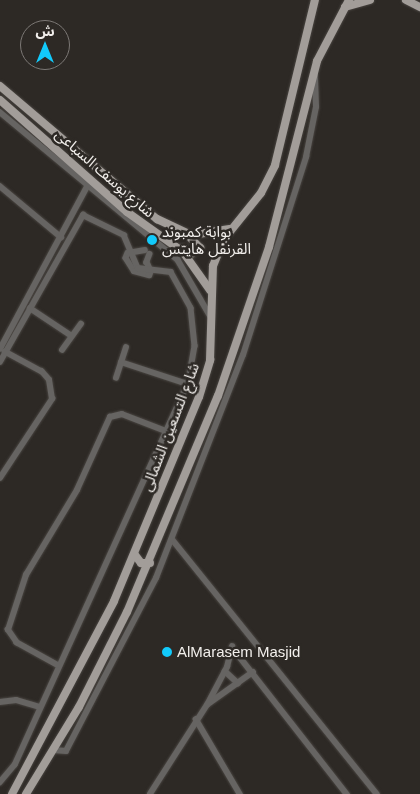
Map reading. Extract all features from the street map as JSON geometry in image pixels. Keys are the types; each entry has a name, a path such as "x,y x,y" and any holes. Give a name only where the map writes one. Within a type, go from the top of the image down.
{"main road":[{"name":"شارع التسعين الشمالى","path":"12,794 34,759 135,555 205,383 211,317 210,290 215,259 230,229 261,192 275,165 315,0"},
{"path":"347,3 370,0"},
{"path":"406,0 420,6"},
{"name":"شارع التسعين الشمالى","path":"26,794 53,750 150,563 250,305 315,70 324,43 347,3"},
{"name":"شارع يوسف السباعى","path":"0,86 147,212 187,234"},
{"name":"شارع يوسف السباعى","path":"0,100 108,194 193,261 210,290"},
{"path":"101,200 108,194"},
{"path":"187,234 230,229"},
{"path":"178,248 199,250 199,243 187,234"},
{"path":"135,555 141,563 150,563"},
{"path":"126,574 136,573 141,582"}],"street":[{"path":"53,750 66,751 85,719 172,539 244,355 293,204 314,122 315,70"},
{"path":"0,112 87,187 151,248 185,268 211,317"},
{"path":"0,186 61,237"},
{"path":"0,362 3,350 87,187"},
{"path":"0,783 16,765 57,665 188,384 195,346 191,308 171,272 138,268 128,253 122,233 83,215 30,308 3,350"},
{"path":"128,253 151,248"},
{"path":"151,248 147,262 151,271"},
{"path":"30,308 72,336"},
{"path":"62,350 81,324"},
{"path":"116,378 126,348"},
{"path":"0,478 52,399 49,380 42,372 3,350"},
{"path":"121,362 188,384"},
{"path":"57,665 17,643 8,630 26,575 77,490 110,417 122,414 166,430"},
{"path":"172,539 376,794"},
{"path":"150,794 180,752 195,718 206,705 225,671 232,647 347,794"},
{"path":"225,671 238,683"},
{"path":"206,705 253,672"},
{"path":"0,702 16,700 40,707"},
{"path":"195,718 240,794"}],"place":[{"name":"بوابة كمبوند القرنفل هايتس","path":"152,240"},
{"name":"AlMarasem Masjid","path":"167,652"}]}
